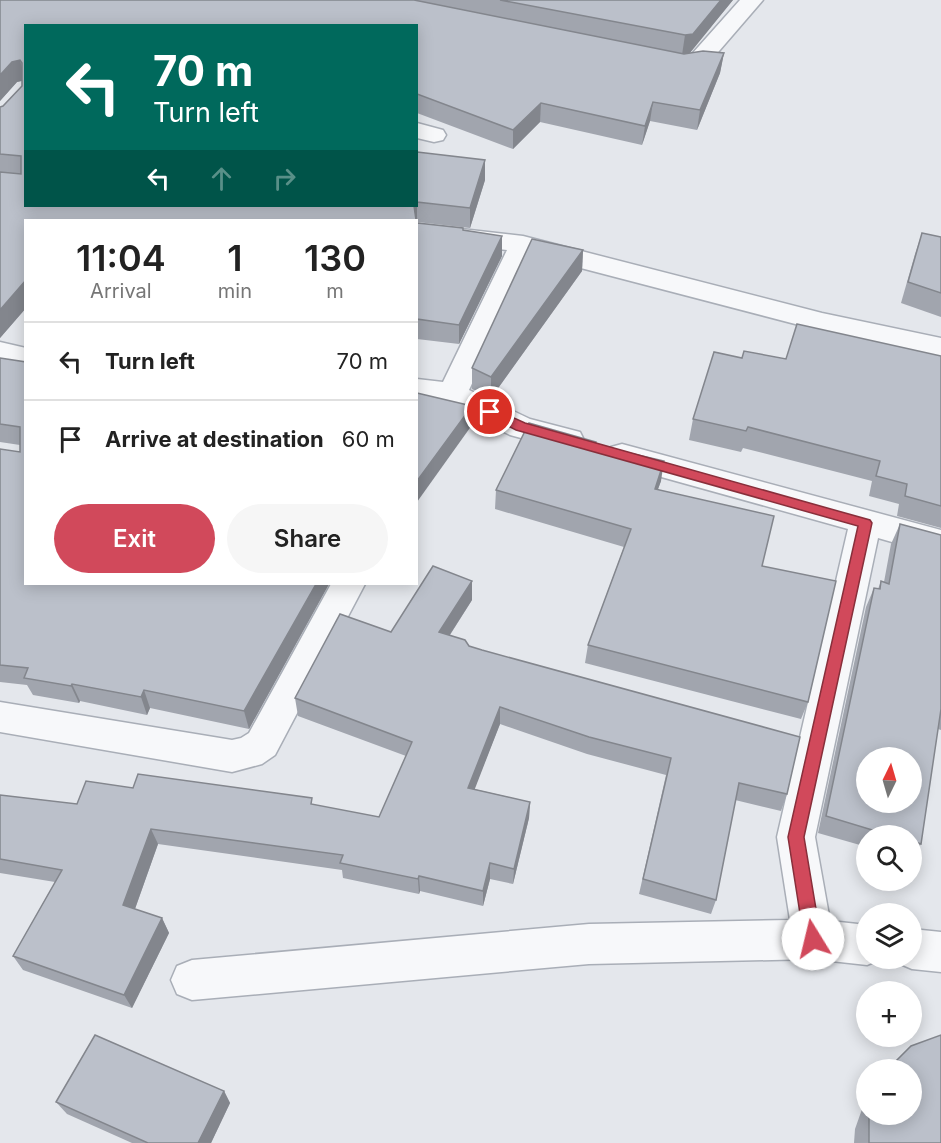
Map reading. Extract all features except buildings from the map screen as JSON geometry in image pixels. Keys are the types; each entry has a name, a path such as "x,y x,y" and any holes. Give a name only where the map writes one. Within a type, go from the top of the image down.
{"street":[{"path":"648,59 670,64 692,64 699,60 752,0"},
{"path":"418,232 523,244 822,322 941,348"},
{"path":"452,394 523,244"},
{"path":"0,352 24,358"},
{"path":"418,389 452,394 521,427 941,543"},
{"path":"813,939 796,837 800,737 866,523"},
{"path":"0,717 232,756 249,753 262,744 347,585"},
{"path":"192,980 589,944 813,939 856,944"},
{"path":"922,950 941,952"}],"route":[{"path":"490,412 521,427 866,523 796,837 813,939"}]}
